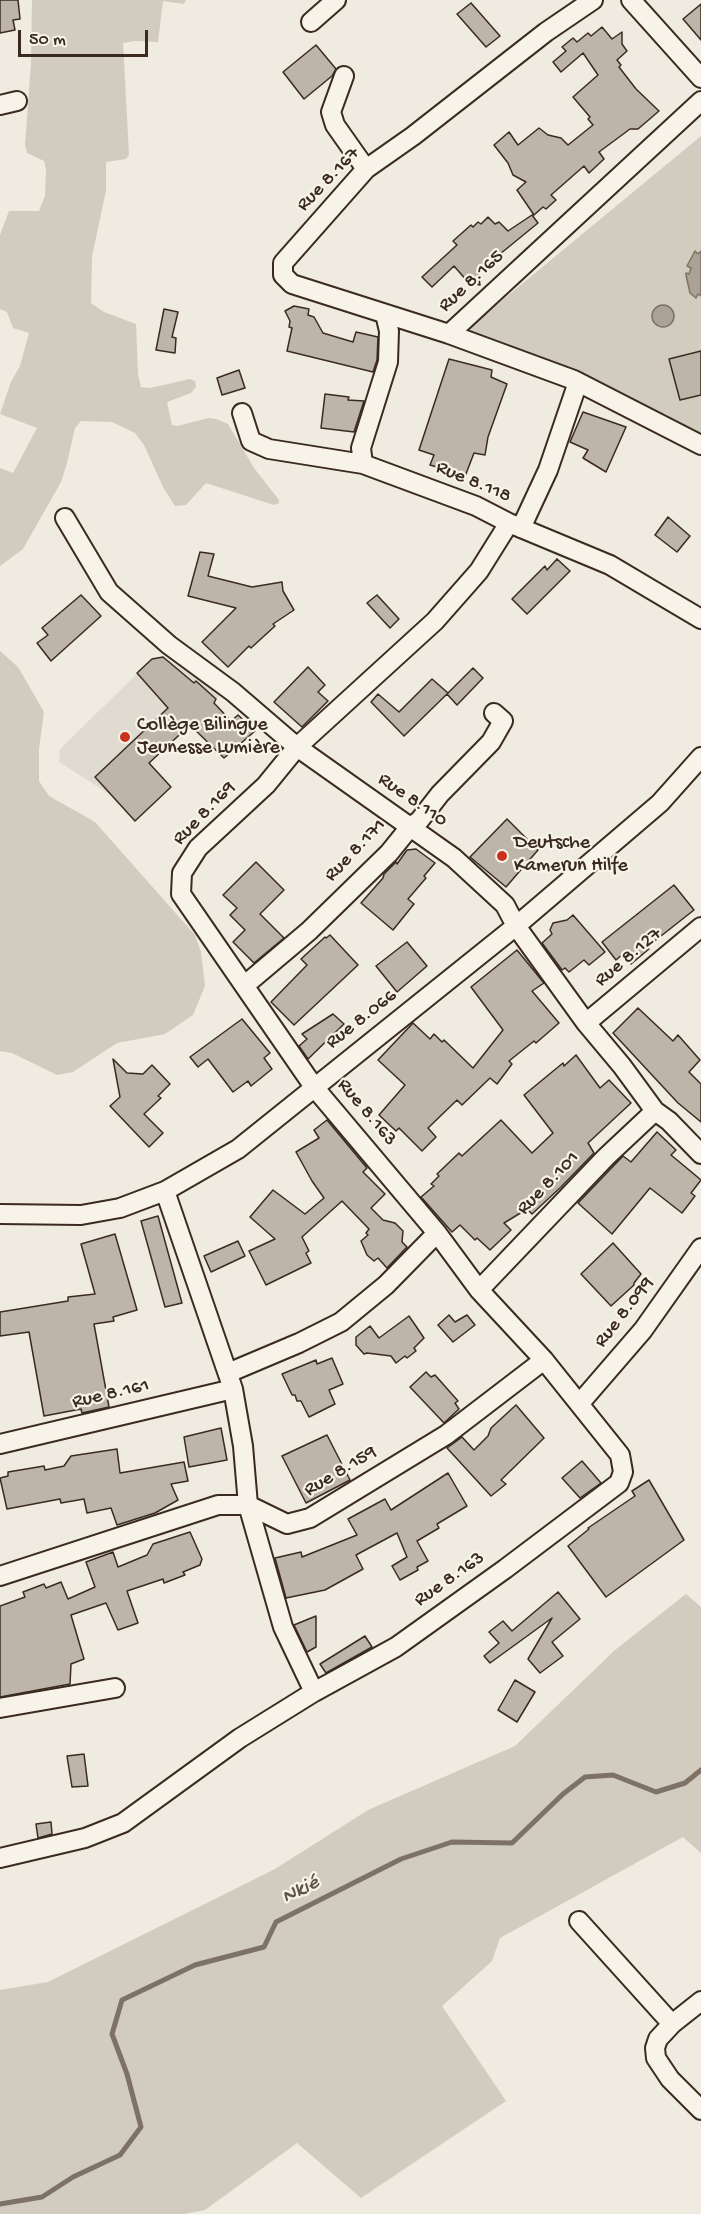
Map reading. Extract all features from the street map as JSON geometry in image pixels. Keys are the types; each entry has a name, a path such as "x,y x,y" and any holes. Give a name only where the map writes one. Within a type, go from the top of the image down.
{"street":[{"path":"310,22 336,0"},
{"name":"Rue 8.167","path":"449,334 292,284 283,275 283,263 366,169 413,136 546,32 593,0"},
{"path":"631,0 701,78"},
{"path":"344,76 331,112 335,125 366,169"},
{"name":"Rue 8.165","path":"701,101 449,334 578,382 701,445"},
{"path":"363,464 361,448 388,362 389,331 385,314"},
{"name":"Rue 8.169","path":"314,1087 181,894 182,873 198,848 266,785 297,747 435,621 479,571 514,525 548,470 578,382"},
{"name":"Rue 8.118","path":"242,413 251,441 269,449 363,464 476,506 514,525 610,565 701,619"},
{"name":"Rue 8.110","path":"65,518 109,592 169,645 233,692 297,747 454,858 505,905 516,926 586,1023 655,1111 669,1121 701,1154"},
{"name":"Rue 8.171","path":"245,985 309,931 389,853 410,827 419,821 440,794 491,742 503,721 494,713"},
{"name":"Rue 8.066","path":"0,1214 81,1215 120,1208 165,1191 238,1149 516,926 660,803 700,762"},
{"name":"Rue 8.127","path":"586,1023 701,927"},
{"name":"Rue 8.163","path":"314,1087 437,1233 479,1290 544,1360 580,1403 620,1455 623,1472 619,1483 396,1647 314,1692"},
{"name":"Rue 8.101","path":"479,1290 606,1157 655,1111"},
{"path":"0,1858 85,1838 123,1823 240,1738 314,1692 283,1627 248,1505 243,1446 231,1381 165,1191"},
{"name":"Rue 8.161","path":"0,1444 231,1381 341,1322 386,1285 437,1233"},
{"name":"Rue 8.099","path":"580,1403 643,1330 701,1248"},
{"name":"Rue 8.159","path":"0,1576 218,1504 248,1505 287,1524 310,1518 446,1435 544,1360"},
{"path":"0,1708 115,1688"},
{"path":"579,1921 672,2024"},
{"path":"701,2001 658,2038 655,2048 656,2058 670,2079 701,2110"}],"shaded area":[{"path":"32,0 186,0 184,4 163,1 158,42 123,43 129,155 126,159 106,162 106,191 92,256 91,303 104,312 136,324 138,374 141,387 150,388 190,379 195,381 196,387 191,393 167,402 172,425 177,426 209,418 228,424 254,468 279,503 274,505 206,483 186,505 175,506 163,487 144,445 135,433 112,422 81,421 75,428 61,482 23,549 0,566 0,468 13,473 37,428 0,414 11,382 20,366 29,333 13,328 7,312 0,309 0,235 9,211 39,211 45,196 44,161 27,153 25,145 31,63"},
{"path":"701,136 701,455 465,331"},
{"path":"695,251 698,254 701,251 701,296 698,294 696,298 690,293 686,275 686,273 689,274 691,268 687,266"},
{"path":"663,305 671,308 674,316 671,324 663,327 655,324 652,316 655,308"},
{"path":"0,651 18,667 44,712 39,749 39,781 49,796 95,822 195,935 201,952 205,986 193,1015 165,1034 117,1043 73,1072 57,1075 12,1053 0,1051"},
{"name":"Collège Bilingue Jeunesse Lumière","path":"163,657 221,693 214,703 114,797 59,762 60,749 152,659"},
{"path":"686,1594 701,1607 701,1853 683,1837 500,1938 492,1961 442,2006 506,2101 361,2198 297,2143 205,2210 184,2214 0,2214 0,1990 48,1982 275,1869 368,1810 515,1746 615,1650"}],"building":[{"path":"0,0 18,0 20,19 13,20 15,30 0,33"},
{"path":"471,3 500,36 486,47 457,14"},
{"path":"701,4 701,40 683,19"},
{"path":"602,27 612,39 622,32 622,44 627,51 617,60 621,65 619,67 636,89 659,111 638,129 630,129 599,152 604,159 589,173 584,166 551,195 556,200 546,209 543,207 534,215 517,190 526,182 513,175 508,163 494,145 509,132 518,145 539,128 548,135 561,138 568,145 593,125 588,119 590,117 573,97 598,75 583,53 561,72 553,62 566,51 562,47 573,38 577,42 588,33 591,36"},
{"path":"316,45 336,69 332,76 304,99 283,72"},
{"path":"532,215 538,223 478,272 480,285 468,282 454,266 432,287 422,277 457,245 453,241 471,225 473,227 478,222 481,224 488,217 495,224 499,222 508,231"},
{"path":"294,306 309,309 308,315 314,317 323,333 353,342 356,332 378,337 377,360 373,372 287,351 292,328 289,327 290,321 285,311"},
{"path":"164,309 178,312 172,337 176,338 175,353 156,350"},
{"path":"701,351 701,395 680,400 669,359"},
{"path":"449,359 492,370 491,377 507,384 488,437 485,455 474,453 464,479 436,469 437,467 430,465 434,455 419,450"},
{"path":"239,370 245,388 222,395 217,378"},
{"path":"325,394 349,397 348,400 364,401 354,432 321,428"},
{"path":"583,412 626,427 606,472 583,458 588,450 570,442"},
{"path":"668,517 690,536 677,552 655,535"},
{"path":"200,552 214,554 208,576 252,587 282,582 283,591 294,610 273,624 275,626 251,648 249,646 228,667 202,642 236,608 188,596"},
{"path":"557,559 570,571 527,614 512,599 545,566 547,570"},
{"path":"81,595 101,616 51,661 37,643 48,635 42,628"},
{"path":"377,595 399,619 390,628 367,603"},
{"path":"163,657 216,699 214,703 231,721 238,715 255,731 224,758 190,725 149,763 171,787 135,821 95,777 168,708 137,673 152,659"},
{"path":"308,667 325,685 318,692 328,701 302,727 274,702"},
{"path":"473,668 483,678 457,705 447,694 404,736 371,702 378,694 399,712 432,679 448,693"},
{"name":"Deutsche Kamerun Hilfe","path":"507,819 538,850 506,887 470,857"},
{"path":"416,849 435,863 424,876 426,878 408,899 414,904 393,930 361,903 407,850"},
{"path":"256,862 284,890 260,914 284,938 254,963 233,942 245,930 230,915 237,908 223,895"},
{"path":"674,885 694,910 647,947 649,949 631,964 623,954 616,960 602,942"},
{"path":"573,915 605,952 589,965 584,960 569,972 565,968 562,970 542,943 552,934 550,930 553,923 567,920"},
{"path":"330,935 358,965 294,1025 271,1002 307,965 301,959"},
{"path":"407,942 427,966 397,992 376,966"},
{"path":"517,950 544,983 532,991 559,1023 536,1043 534,1041 509,1061 512,1064 497,1084 490,1078 462,1105 457,1100 428,1128 436,1137 422,1151 399,1128 396,1131 379,1115 405,1085 378,1060 413,1023 430,1039 434,1034 442,1042 444,1040 473,1068 503,1030 471,987"},
{"path":"638,1008 673,1041 678,1035 700,1060 689,1072 701,1084 701,1122 678,1103 613,1033"},
{"path":"333,1014 344,1024 308,1059 299,1046 307,1039 302,1034"},
{"path":"242,1019 270,1053 264,1058 272,1069 251,1086 248,1081 233,1092 208,1059 198,1067 190,1057"},
{"path":"576,1055 600,1088 609,1080 631,1103 588,1143 594,1153 561,1187 532,1214 527,1209 504,1223 511,1230 490,1250 477,1238 475,1240 460,1225 452,1232 421,1197 434,1186 431,1184 439,1176 437,1174 459,1153 462,1156 501,1120 532,1153 553,1133 524,1095"},
{"path":"113,1059 127,1073 143,1074 152,1065 170,1084 158,1096 161,1098 144,1114 163,1133 149,1147 110,1106 120,1097"},
{"path":"327,1120 367,1168 363,1172 385,1194 371,1208 383,1220 395,1223 403,1231 402,1242 407,1247 387,1268 378,1258 374,1261 367,1255 361,1241 368,1235 366,1233 369,1229 342,1201 302,1237 309,1251 306,1253 311,1263 266,1285 249,1251 275,1239 250,1217 273,1190 305,1214 324,1198 296,1152 319,1138 314,1130"},
{"path":"657,1132 676,1150 671,1155 701,1180 691,1193 695,1196 682,1213 650,1188 612,1234 578,1203 623,1156 631,1162"},
{"path":"158,1216 182,1303 165,1307 141,1221"},
{"path":"115,1234 137,1310 113,1317 114,1321 94,1324 109,1407 82,1413 81,1409 44,1416 29,1332 0,1336 0,1312 68,1301 68,1297 95,1294 81,1244"},
{"path":"238,1241 245,1256 211,1272 204,1256"},
{"path":"613,1243 641,1274 634,1285 611,1306 581,1274"},
{"path":"449,1315 455,1322 467,1315 475,1325 453,1342 438,1325"},
{"path":"409,1316 424,1338 414,1348 416,1351 407,1358 405,1356 396,1363 391,1356 364,1354 356,1345 356,1337 370,1326 379,1338"},
{"path":"332,1358 343,1384 329,1390 335,1404 309,1417 301,1401 297,1401 295,1395 292,1395 282,1374 316,1360 317,1364"},
{"path":"426,1372 431,1377 435,1375 458,1401 455,1403 459,1409 444,1423 410,1387"},
{"path":"516,1405 544,1438 501,1480 506,1484 491,1496 447,1448 462,1437 474,1450 488,1436 491,1428"},
{"path":"221,1428 227,1460 189,1467 184,1437"},
{"path":"327,1435 350,1480 306,1503 282,1456"},
{"path":"117,1449 120,1473 184,1462 188,1481 171,1484 178,1500 155,1513 117,1525 111,1508 87,1513 84,1499 61,1503 60,1499 7,1509 0,1478 8,1476 8,1472 44,1466 45,1470 64,1466 71,1456"},
{"path":"582,1461 601,1483 580,1498 562,1478"},
{"path":"448,1473 467,1506 437,1524 439,1528 417,1541 428,1561 417,1567 418,1570 400,1580 392,1566 407,1557 397,1533 356,1555 363,1569 325,1590 286,1598 275,1558 301,1552 302,1557 357,1535 348,1519 385,1499 391,1510"},
{"path":"649,1480 684,1540 606,1597 568,1546 588,1528 635,1496 632,1491"},
{"path":"190,1532 202,1559 200,1565 183,1572 185,1575 164,1583 163,1579 127,1591 138,1623 118,1630 106,1603 71,1615 84,1659 71,1664 70,1684 0,1697 0,1606 25,1597 23,1592 44,1584 46,1588 61,1582 68,1599 95,1587 86,1562 113,1552 118,1567 147,1555 153,1544"},
{"path":"558,1592 580,1619 552,1642 563,1656 540,1673 528,1659 552,1618 490,1663 484,1656 499,1643 489,1632 503,1621 512,1631"},
{"path":"316,1616 316,1647 307,1652 294,1625"},
{"path":"365,1636 372,1647 326,1673 320,1664"},
{"path":"515,1680 535,1692 517,1722 498,1710"},
{"path":"84,1754 88,1786 72,1787 67,1756"},
{"path":"51,1822 52,1834 38,1838 36,1824"}],"waterway":[{"name":"Nkié","path":"0,2204 42,2197 73,2177 120,2155 141,2127 127,2074 112,2034 122,2000 195,1965 264,1947 276,1922 401,1859 452,1842 512,1843 563,1794 585,1777 613,1775 656,1792 685,1783 701,1770"}],"place":[{"name":"Collège Bilingue Jeunesse Lumière","path":"125,737"},
{"name":"Deutsche Kamerun Hilfe","path":"502,856"}]}
